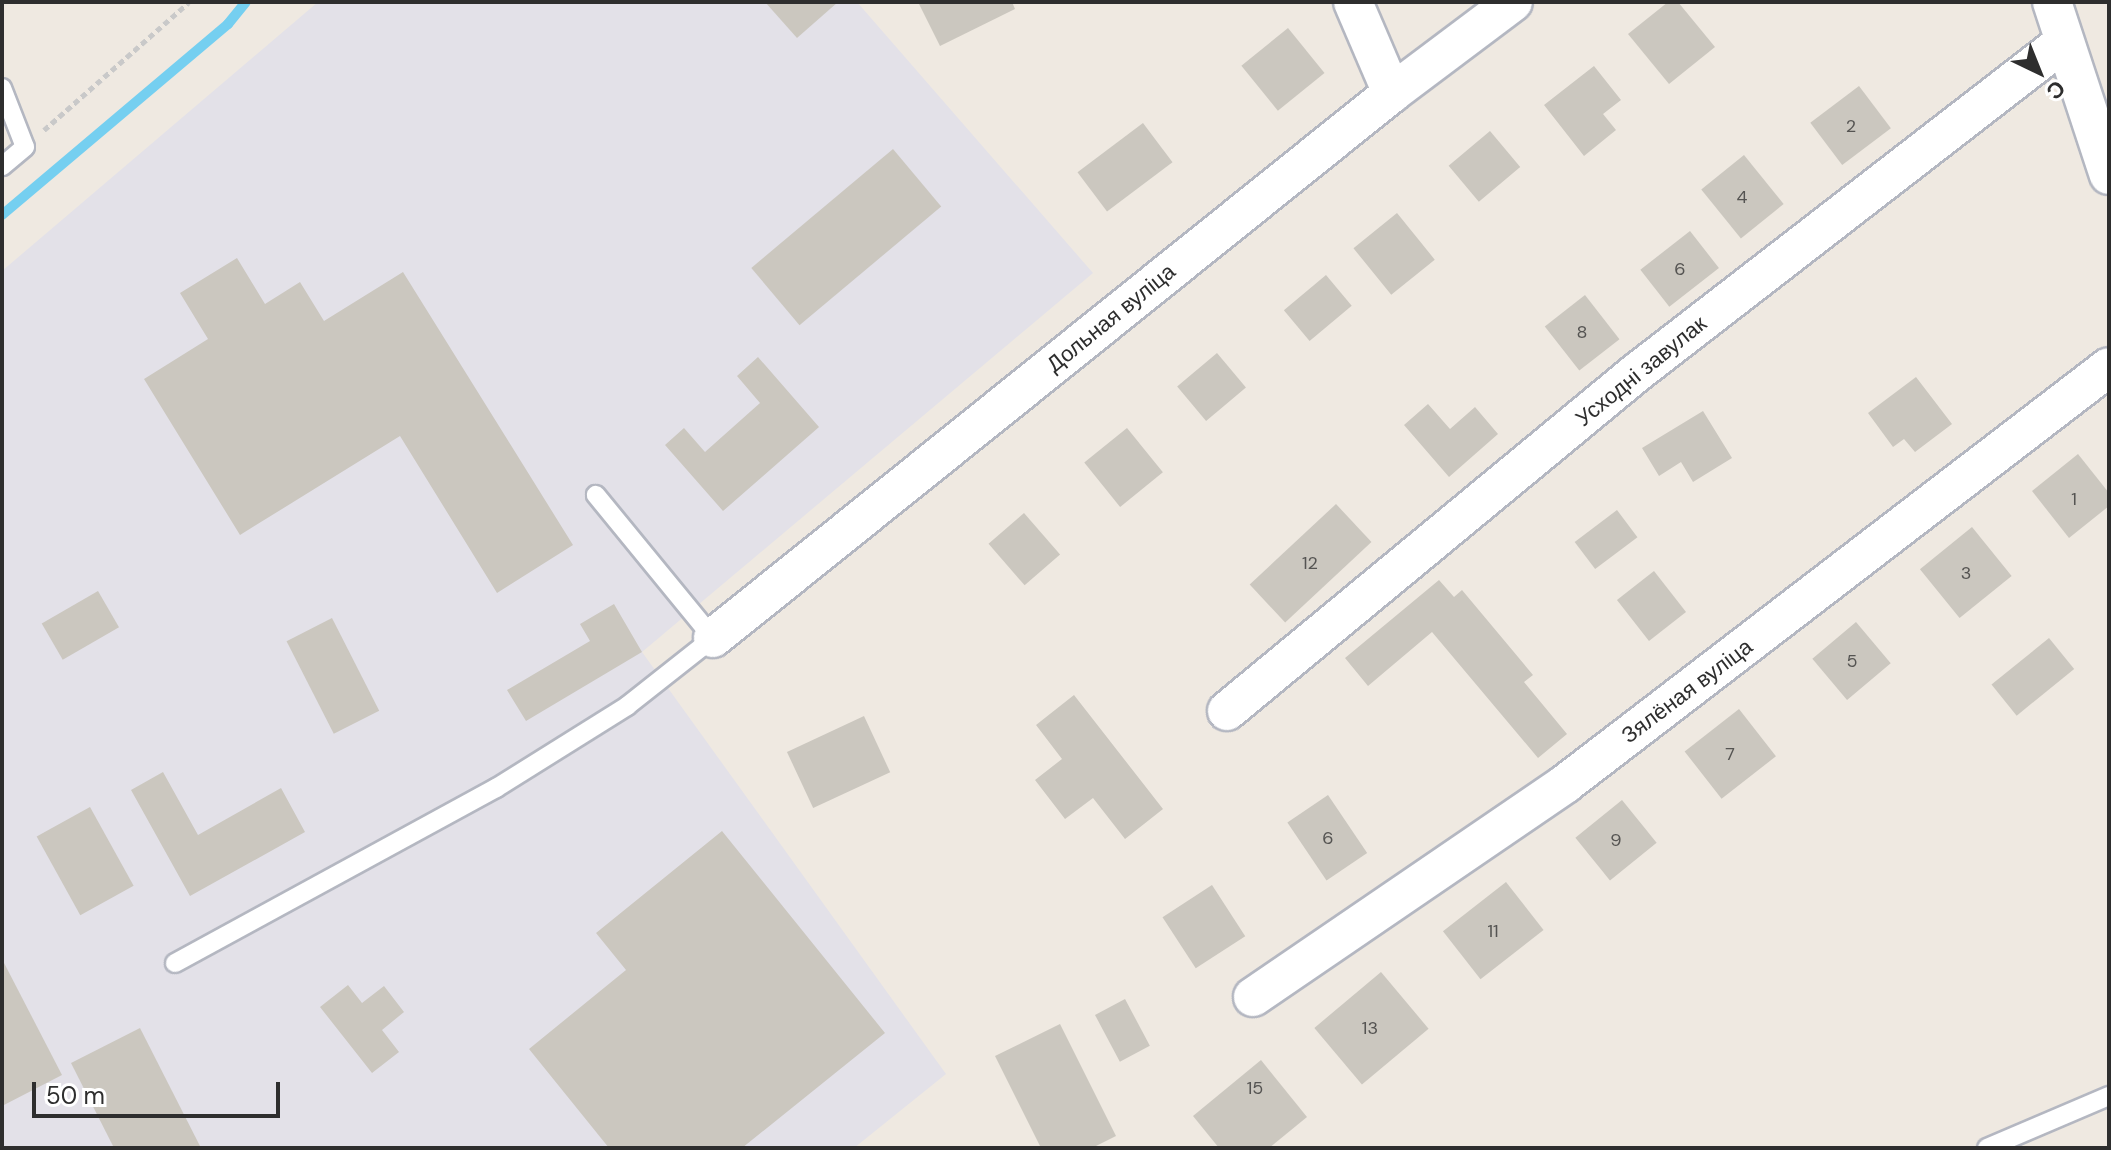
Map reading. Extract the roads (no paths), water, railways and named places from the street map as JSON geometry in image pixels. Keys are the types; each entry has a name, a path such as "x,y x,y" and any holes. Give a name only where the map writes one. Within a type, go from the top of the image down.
{"street":[{"path":"1353,2 1392,93"},
{"name":"Дольная вуліца","path":"713,638 1392,93 1513,2"},
{"path":"2052,2 2109,175"},
{"name":"Усходні завулак","path":"1227,711 1636,373 2064,42"},
{"name":"Зялёная вуліца","path":"1253,997 1565,784 2109,367"}],"lane":[{"path":"2,88 25,147 2,166"},
{"path":"175,963 496,788 627,706 713,638 596,495"},
{"path":"1987,1148 2109,1096"}],"waterway":[{"path":"2,215 228,24 246,2"}]}
